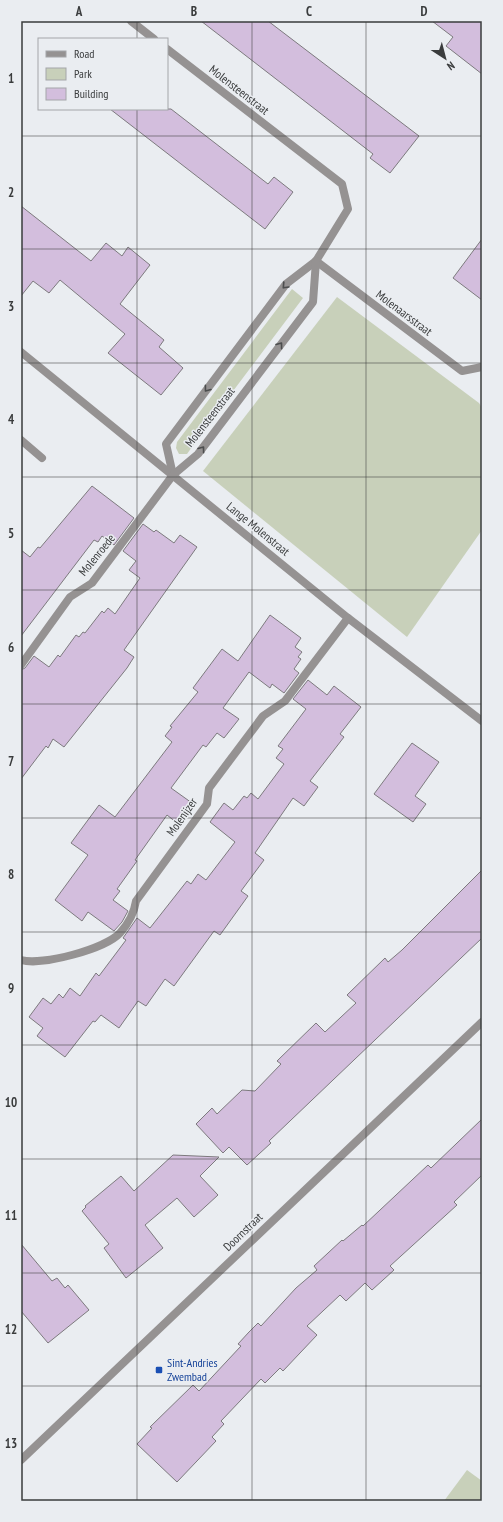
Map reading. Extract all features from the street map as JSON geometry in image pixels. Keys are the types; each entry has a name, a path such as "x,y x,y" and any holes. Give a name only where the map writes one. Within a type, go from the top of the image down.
{"street":[{"path":"131,21 153,38"},
{"name":"Molensteenstraat","path":"168,50 342,184 348,210 316,261 286,284 166,444 173,475 198,454 312,302 316,261"},
{"name":"Molenaarsstraat","path":"316,261 462,371 482,367"},
{"name":"Lange Molenstraat","path":"21,352 348,618 482,721"},
{"path":"21,440 42,458"},
{"name":"Molenroede","path":"21,665 70,597 92,583 173,475"},
{"name":"Molenijzer","path":"21,960 44,961 64,958 108,941 119,934 134,913 136,901 207,804 209,788 263,716 285,700 348,618"},
{"name":"Doornstraat","path":"21,1460 482,1022"}],"green space":[{"path":"292,289 303,298 187,454 179,454 176,448 177,442"},
{"path":"337,297 479,403 482,408 482,530 407,637 203,471"},
{"path":"467,1470 482,1481 482,1501 444,1501"}],"building":[{"path":"201,21 268,21 419,136 390,173 370,158 373,154"},
{"path":"432,21 482,21 482,74 446,46 453,37"},
{"path":"171,109 268,184 274,177 293,192 265,229 111,110"},
{"path":"21,206 91,261 106,243 122,256 128,247 150,265 120,304 164,340 159,347 183,368 161,395 108,353 125,334 60,280 49,293 33,281 21,296"},
{"path":"482,239 482,300 453,278"},
{"path":"92,486 134,518 114,545 102,536 98,542 94,540 21,636 21,550 30,557 38,547 40,548"},
{"path":"143,524 154,532 156,530 174,543 180,535 197,547 124,650 134,657 127,668 64,747 53,739 48,748 46,746 21,779 21,670 25,668 34,656 49,667 58,655 60,657 76,635 79,637 83,632 85,633 102,611 104,613 108,608 115,614 140,578 129,570 136,561 123,551"},
{"path":"270,615 301,638 295,647 302,652 298,657 301,659 294,669 299,673 284,693 272,684 270,688 249,672 223,708 239,719 224,738 217,733 206,747 203,745 171,788 192,803 177,823 167,815 135,860 137,861 117,889 120,891 113,900 128,911 122,922 114,931 88,912 82,921 55,900 88,855 71,843 99,805 115,817 172,742 165,736 172,727 170,726 198,692 193,688 222,649 238,661"},
{"path":"308,680 327,695 334,686 361,707 340,734 344,737 310,781 318,787 304,806 293,798 255,853 264,860 241,891 248,896 220,935 214,931 174,986 165,979 146,1006 138,1001 119,1028 101,1015 95,1022 93,1021 65,1057 37,1036 43,1028 29,1017 43,998 51,1004 59,994 63,998 70,988 80,996 96,973 99,976 126,940 123,938 137,918 150,928 187,881 191,884 198,874 206,880 235,842 210,822 224,803 233,810 244,796 247,798 251,793 258,799 284,764 276,758 283,749 278,746 306,709 293,699"},
{"path":"412,743 439,762 415,796 426,804 413,822 374,794"},
{"path":"482,870 482,938 269,1141 271,1143 247,1165 229,1147 223,1153 196,1124 212,1108 217,1114 242,1090 255,1091 281,1064 277,1061 316,1023 325,1032 356,1003 347,995 385,958 388,962 402,950"},
{"path":"482,1119 482,1175 454,1202 457,1205 390,1266 394,1270 372,1290 365,1283 346,1301 340,1295 307,1326 317,1335 283,1371 280,1368 265,1383 261,1379 221,1421 224,1424 212,1437 216,1441 177,1482 137,1444 152,1428 150,1427 193,1385 199,1391 241,1346 238,1344 249,1332 258,1323 261,1326 296,1288 317,1270 314,1266 342,1240 343,1241 362,1225 363,1226 428,1165 431,1168"},
{"path":"173,1155 219,1157 200,1176 218,1195 194,1217 177,1198 145,1225 163,1248 126,1278 104,1248 109,1244 82,1211 86,1207 85,1206 121,1176 134,1191"},
{"path":"21,1244 52,1281 57,1278 65,1288 68,1285 89,1310 48,1343 21,1311"}],"place":[{"name":"Sint-Andries Zwembad","path":"159,1370"}]}
